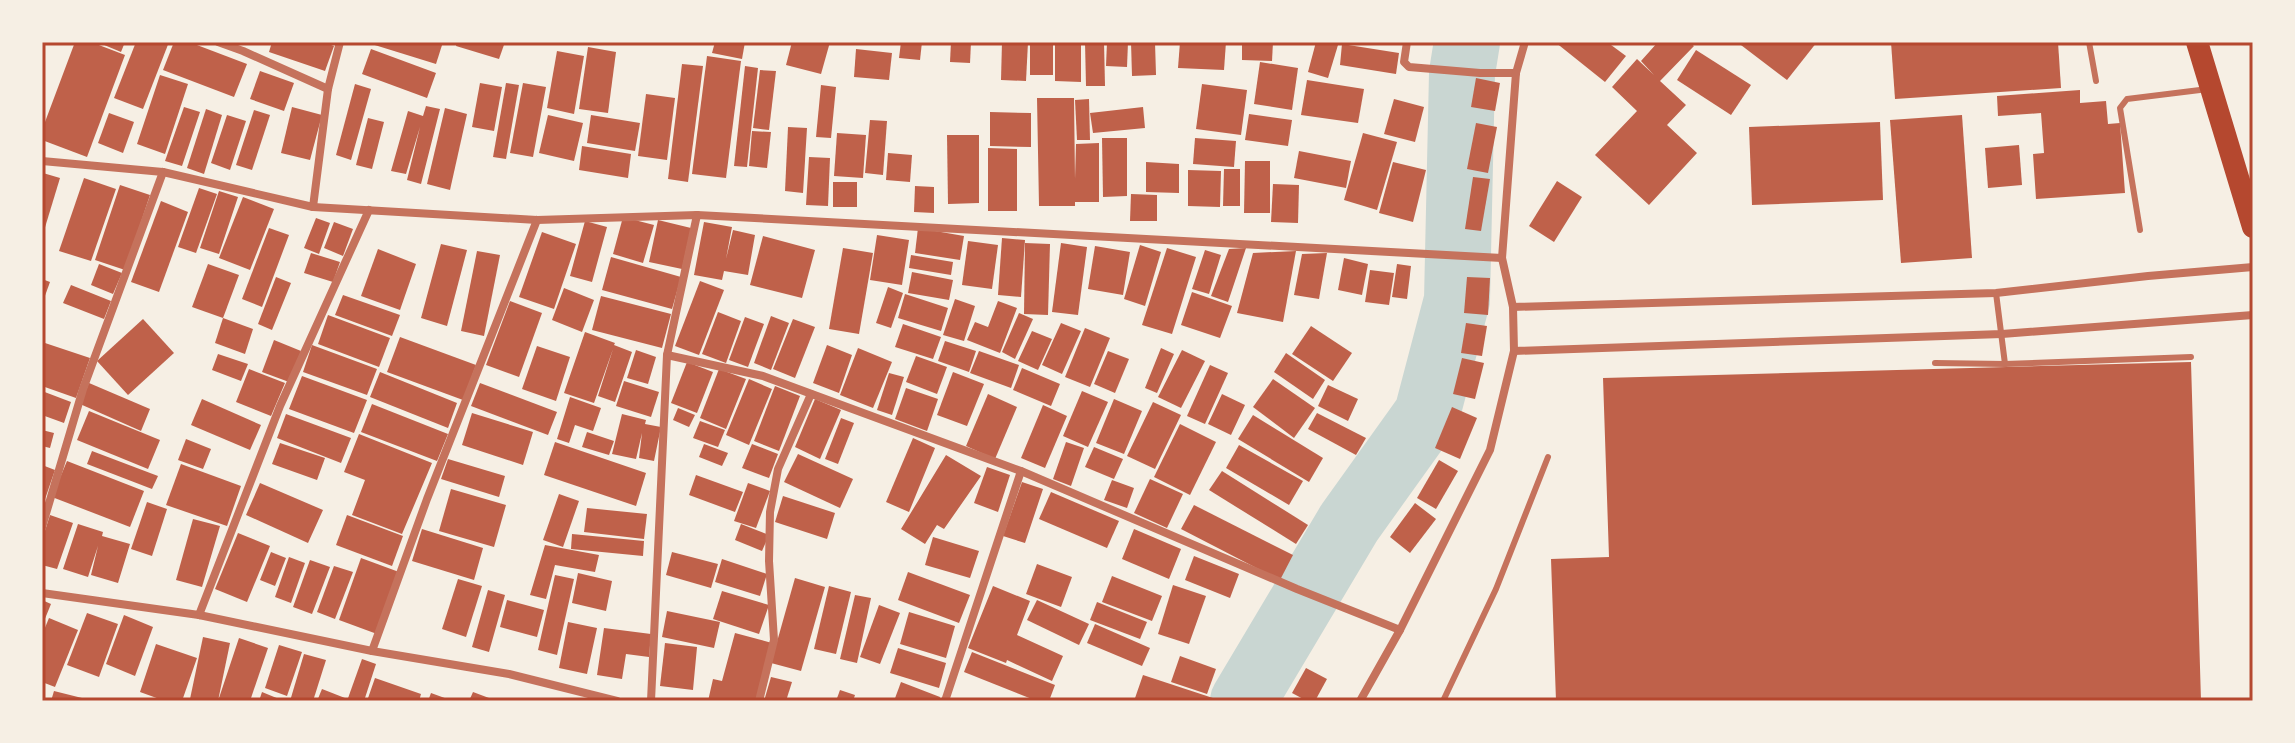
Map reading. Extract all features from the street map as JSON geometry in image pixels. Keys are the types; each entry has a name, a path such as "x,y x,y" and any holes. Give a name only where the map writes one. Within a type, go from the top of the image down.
{"highway":[{"path":"2197,42 2253,227"}],"street":[{"path":"218,42 328,89"},
{"path":"313,207 328,89 340,42"},
{"path":"1407,42 1405,65 1449,71 1516,73"},
{"path":"1360,701 1400,630 1490,450 1514,351 1513,307 1502,258 1516,73 1525,42"},
{"path":"42,161 163,172 313,207 537,220 697,215 1502,258"},
{"path":"42,527 83,389 163,172"},
{"path":"199,615 280,406 369,210"},
{"path":"651,701 667,355 697,215"},
{"path":"372,651 427,499 537,220"},
{"path":"1513,307 1996,293 2253,267"},
{"path":"1514,351 2002,334 2253,315"},
{"path":"667,355 763,376 1021,471 1400,630"},
{"path":"759,701 774,640 769,561 770,512 778,469 811,394"},
{"path":"945,701 1021,471"},
{"path":"42,593 199,615 372,651 509,674 617,701"}],"lane":[{"path":"2089,42 2096,81"},
{"path":"2140,230 2120,108 2127,99 2212,89"},
{"path":"1996,293 2005,364"},
{"path":"1935,363 2005,364 2191,357"},
{"path":"1443,701 1496,589 1548,457"}],"building":[{"path":"75,42 91,42 125,55 87,157 42,140 42,130"},
{"path":"97,42 125,42 121,52"},
{"path":"136,42 169,42 143,109 114,98"},
{"path":"174,42 189,42 247,64 234,97 163,70"},
{"path":"272,42 323,42 334,46 325,71 269,52"},
{"path":"365,42 443,42 436,64"},
{"path":"457,42 505,42 499,59 456,46"},
{"path":"715,42 745,42 742,59 712,53"},
{"path":"792,42 830,42 821,74 786,65"},
{"path":"901,42 922,42 920,60 899,58"},
{"path":"951,42 971,42 970,63 950,62"},
{"path":"1002,42 1028,42 1026,81 1001,80"},
{"path":"1030,42 1053,42 1053,75 1030,75"},
{"path":"1055,42 1081,42 1081,82 1055,81"},
{"path":"1085,42 1104,42 1105,86 1086,86"},
{"path":"1107,42 1128,42 1127,67 1106,66"},
{"path":"1131,42 1155,42 1156,75 1132,76"},
{"path":"1180,42 1226,42 1224,70 1178,68"},
{"path":"1242,42 1273,42 1272,61 1242,60"},
{"path":"1316,42 1338,45 1328,78 1308,72"},
{"path":"1555,42 1607,42 1626,56 1605,82"},
{"path":"1658,42 1689,42 1694,46 1660,81 1686,105 1667,125 1697,153 1649,205 1595,155 1637,111 1612,87 1637,59 1654,75 1641,61"},
{"path":"1737,42 1817,42 1787,80"},
{"path":"1891,42 2058,42 2061,88 1895,99"},
{"path":"1342,44 1399,53 1396,74 1340,65"},
{"path":"588,47 616,52 608,113 579,109"},
{"path":"371,49 436,73 427,98 362,74"},
{"path":"856,49 892,53 889,80 854,77"},
{"path":"1696,50 1751,85 1731,115 1677,80"},
{"path":"557,51 584,56 574,114 547,108"},
{"path":"707,56 741,61 726,178 692,174"},
{"path":"1260,62 1298,68 1292,110 1254,104"},
{"path":"682,64 703,66 688,182 668,179"},
{"path":"745,66 758,68 747,167 734,166"},
{"path":"760,70 776,71 769,130 753,128"},
{"path":"260,71 294,83 284,111 250,99"},
{"path":"160,75 188,84 165,154 137,144"},
{"path":"1476,78 1500,83 1495,111 1471,107"},
{"path":"1307,80 1364,89 1358,123 1301,115"},
{"path":"480,83 502,87 494,131 472,127"},
{"path":"506,83 519,85 506,159 493,157"},
{"path":"523,83 546,87 533,157 510,153"},
{"path":"355,84 371,89 351,160 336,155"},
{"path":"1202,84 1247,90 1241,135 1196,129"},
{"path":"821,85 836,87 831,138 816,137"},
{"path":"2080,90 2080,103 2106,101 2108,124 2120,123 2125,193 2036,199 2033,154 2044,153 2041,113 1998,116 1997,96"},
{"path":"646,94 675,98 667,160 638,156"},
{"path":"1037,98 1074,98 1075,179 1076,144 1099,143 1099,202 1039,206"},
{"path":"1089,99 1090,140 1077,140 1075,100"},
{"path":"1394,99 1424,107 1415,142 1384,134"},
{"path":"426,106 440,109 421,184 407,180 420,127 406,174 391,171 408,111 423,116"},
{"path":"184,107 200,112 182,166 165,161"},
{"path":"292,107 322,115 310,160 281,153"},
{"path":"1143,107 1145,128 1093,133 1090,113"},
{"path":"445,108 467,114 450,190 427,184"},
{"path":"206,109 222,115 204,174 187,168"},
{"path":"254,110 270,115 252,170 236,165"},
{"path":"990,112 1031,113 1031,147 990,146"},
{"path":"109,113 134,122 123,153 98,143"},
{"path":"1249,114 1292,120 1288,146 1245,140"},
{"path":"227,115 246,121 230,170 211,163"},
{"path":"548,115 583,123 574,161 539,153"},
{"path":"591,115 640,123 635,151 587,143"},
{"path":"1962,115 1972,258 1901,263 1890,120"},
{"path":"368,118 384,122 372,169 356,165"},
{"path":"870,120 887,121 883,175 865,173"},
{"path":"1880,122 1883,200 1752,205 1749,127"},
{"path":"1476,123 1497,127 1488,173 1467,169"},
{"path":"788,127 807,128 803,193 785,191"},
{"path":"752,131 771,132 767,168 749,166"},
{"path":"837,133 866,135 863,178 834,176"},
{"path":"1363,133 1397,142 1377,210 1344,200"},
{"path":"947,135 979,135 979,203 948,204"},
{"path":"1102,138 1127,138 1127,196 1103,197"},
{"path":"1195,138 1236,141 1234,167 1193,164"},
{"path":"2019,145 2022,185 1988,188 1985,148"},
{"path":"582,146 631,154 628,178 579,170"},
{"path":"988,148 1017,149 1017,211 988,211"},
{"path":"1299,151 1351,161 1346,188 1294,178"},
{"path":"888,153 912,155 910,182 886,180"},
{"path":"809,157 830,158 828,206 806,205"},
{"path":"1245,161 1270,161 1270,213 1244,213"},
{"path":"1146,162 1179,164 1179,193 1146,192"},
{"path":"1393,162 1426,170 1413,222 1379,213"},
{"path":"1224,169 1240,169 1240,206 1223,206"},
{"path":"1188,170 1221,171 1220,207 1188,206"},
{"path":"43,173 60,178 43,234 42,177"},
{"path":"1473,177 1490,179 1481,231 1465,229"},
{"path":"84,178 116,189 91,261 59,251"},
{"path":"1557,181 1582,197 1554,242 1529,226"},
{"path":"833,182 857,182 857,207 833,207"},
{"path":"1273,184 1299,185 1298,223 1271,222"},
{"path":"120,185 150,195 125,270 95,260"},
{"path":"915,186 934,187 934,213 914,212"},
{"path":"199,188 217,194 196,253 178,247"},
{"path":"219,191 238,197 219,254 200,248"},
{"path":"1131,194 1157,195 1157,221 1130,221"},
{"path":"243,197 274,209 250,270 219,258"},
{"path":"161,201 188,212 159,292 131,282"},
{"path":"623,217 654,225 643,263 613,254"},
{"path":"316,218 330,223 319,254 304,248"},
{"path":"658,220 691,228 682,269 649,262"},
{"path":"585,221 607,227 592,282 570,276"},
{"path":"334,222 353,229 343,256 324,248"},
{"path":"704,222 732,227 726,259 733,230 755,235 748,275 724,271 722,280 694,275"},
{"path":"269,228 289,235 262,307 242,299"},
{"path":"918,228 964,236 960,260 915,253"},
{"path":"542,232 576,244 554,309 519,297"},
{"path":"877,235 909,240 902,285 870,280"},
{"path":"763,236 815,250 802,298 750,285"},
{"path":"1002,238 1025,240 1021,297 998,295"},
{"path":"968,241 998,245 992,289 962,285"},
{"path":"1025,243 1050,244 1048,315 1024,314"},
{"path":"1061,243 1087,247 1078,315 1052,312"},
{"path":"441,244 467,250 447,326 421,318"},
{"path":"1140,245 1161,252 1145,306 1124,299"},
{"path":"1095,246 1130,252 1123,295 1088,289"},
{"path":"843,248 873,253 859,334 829,329"},
{"path":"1167,248 1196,257 1172,334 1142,325"},
{"path":"1246,248 1228,302 1211,296 1229,249"},
{"path":"378,249 416,264 400,310 361,296"},
{"path":"1205,250 1221,255 1209,294 1192,289"},
{"path":"477,251 500,255 484,336 461,331"},
{"path":"1296,251 1283,322 1237,313 1253,253"},
{"path":"311,253 340,262 333,282 304,273"},
{"path":"1327,253 1319,299 1294,295 1302,254"},
{"path":"911,255 953,262 951,275 909,268"},
{"path":"611,257 681,277 672,309 602,290"},
{"path":"1344,258 1368,264 1362,295 1338,290"},
{"path":"99,264 122,273 113,294 91,285"},
{"path":"208,264 239,275 223,318 192,307"},
{"path":"1397,264 1411,266 1407,299 1392,297"},
{"path":"1370,270 1394,273 1389,305 1365,302"},
{"path":"912,272 953,280 949,300 908,293"},
{"path":"276,277 291,283 272,330 258,324"},
{"path":"1467,277 1490,278 1488,315 1464,313"},
{"path":"42,279 50,282 42,304"},
{"path":"700,281 724,290 699,355 675,346"},
{"path":"71,285 111,301 104,319 63,303"},
{"path":"888,287 903,293 891,328 876,323"},
{"path":"564,288 594,300 582,332 552,320"},
{"path":"1192,292 1232,306 1220,338 1181,325"},
{"path":"905,294 948,308 941,331 898,318"},
{"path":"343,295 400,315 392,336 335,315"},
{"path":"601,296 671,314 662,348 592,330"},
{"path":"955,299 975,306 964,341 943,335"},
{"path":"510,301 542,313 519,377 486,365"},
{"path":"998,301 1017,308 1000,353 967,340 975,322 988,327"},
{"path":"718,312 741,321 726,363 702,354"},
{"path":"1019,313 1033,319 1015,359 1002,352"},
{"path":"328,315 390,338 379,367 318,344"},
{"path":"771,316 789,323 771,370 754,363"},
{"path":"745,317 764,324 748,367 729,360"},
{"path":"223,318 253,329 245,354 215,343"},
{"path":"143,319 174,353 128,395 97,361"},
{"path":"793,319 815,327 795,378 773,369"},
{"path":"1061,323 1081,331 1062,374 1042,365"},
{"path":"1466,323 1487,326 1482,356 1461,353"},
{"path":"903,324 941,337 933,359 895,347"},
{"path":"1311,326 1352,353 1333,381 1292,354"},
{"path":"1085,328 1110,338 1090,387 1065,377"},
{"path":"1032,331 1052,339 1038,370 1018,361"},
{"path":"585,332 632,352 615,402 598,396 613,349 594,403 564,393"},
{"path":"400,337 476,365 463,400 387,372"},
{"path":"274,340 301,351 289,382 262,372"},
{"path":"945,341 976,351 969,372 938,361"},
{"path":"42,342 90,358 76,398 42,386"},
{"path":"312,345 377,369 367,395 303,372"},
{"path":"827,345 852,355 839,393 813,383"},
{"path":"537,346 570,357 556,401 522,389"},
{"path":"858,348 892,362 873,408 840,395"},
{"path":"1161,348 1174,354 1157,393 1145,388"},
{"path":"636,350 656,357 648,384 627,378"},
{"path":"1182,350 1205,361 1181,408 1158,397"},
{"path":"979,351 1019,365 1011,388 970,373"},
{"path":"1108,351 1129,359 1115,393 1094,384"},
{"path":"1286,353 1325,380 1313,399 1274,372"},
{"path":"218,354 248,364 241,381 212,370"},
{"path":"916,356 947,367 937,394 906,382"},
{"path":"1462,358 1484,363 1475,399 1453,394"},
{"path":"687,362 713,372 697,413 671,403"},
{"path":"2191,362 2201,701 1556,701 1551,559 1609,557 1603,378"},
{"path":"1210,365 1228,373 1205,424 1187,416"},
{"path":"1022,368 1060,384 1051,406 1013,390"},
{"path":"249,369 285,383 271,416 236,402"},
{"path":"719,369 746,379 726,429 700,418"},
{"path":"380,372 457,403 448,428 370,397"},
{"path":"953,372 984,384 967,426 937,415"},
{"path":"889,373 904,377 892,415 877,410"},
{"path":"302,376 367,400 354,433 289,409"},
{"path":"749,379 772,389 749,445 726,435"},
{"path":"1273,379 1315,408 1294,438 1253,407"},
{"path":"624,381 659,392 651,417 616,406"},
{"path":"89,383 150,409 141,431 80,404"},
{"path":"480,383 557,412 548,435 471,406"},
{"path":"1328,385 1358,399 1348,421 1318,406"},
{"path":"775,386 800,396 779,451 754,441"},
{"path":"906,388 938,399 927,431 895,419"},
{"path":"42,391 71,402 64,423 42,415"},
{"path":"1082,391 1108,402 1088,447 1063,436"},
{"path":"988,394 1017,407 995,459 966,446"},
{"path":"1222,394 1245,405 1231,435 1208,424"},
{"path":"570,397 601,408 593,431 575,425 569,443 557,439"},
{"path":"202,399 261,425 250,450 191,425"},
{"path":"815,399 841,410 820,459 795,447"},
{"path":"1114,399 1142,411 1124,454 1096,443"},
{"path":"1153,402 1181,415 1155,469 1127,456"},
{"path":"372,404 448,434 437,461 361,432"},
{"path":"1043,405 1067,416 1045,468 1021,458"},
{"path":"1452,407 1477,418 1460,459 1435,448"},
{"path":"678,408 695,415 689,427 673,420"},
{"path":"89,411 160,440 148,469 77,440"},
{"path":"472,413 533,432 523,465 462,445"},
{"path":"1317,413 1366,438 1356,455 1308,429"},
{"path":"286,414 351,438 341,463 277,438"},
{"path":"622,414 661,427 654,461 639,458 642,433 636,459 612,454"},
{"path":"1253,415 1323,458 1309,482 1238,439"},
{"path":"841,418 854,423 838,464 825,459"},
{"path":"700,421 725,430 718,447 693,438"},
{"path":"1180,424 1216,442 1190,495 1154,477"},
{"path":"42,430 54,433 50,448 42,446"},
{"path":"587,432 614,441 609,455 582,447"},
{"path":"359,434 432,463 402,534 352,515 365,480 344,472"},
{"path":"913,438 935,448 909,512 886,502"},
{"path":"186,439 211,449 203,469 178,460"},
{"path":"555,442 646,473 636,506 544,475"},
{"path":"1066,442 1084,448 1071,486 1053,479"},
{"path":"280,443 325,458 317,480 272,464"},
{"path":"704,444 728,453 722,466 699,457"},
{"path":"752,444 778,454 769,478 742,468"},
{"path":"1239,445 1303,481 1289,505 1226,468"},
{"path":"1094,447 1123,459 1114,479 1085,467"},
{"path":"92,451 158,476 152,489 87,464"},
{"path":"798,454 853,479 840,508 784,482"},
{"path":"946,455 981,476 944,529 937,525 925,544 901,529"},
{"path":"448,459 505,476 499,497 441,479"},
{"path":"1439,460 1458,471 1436,509 1417,498"},
{"path":"67,461 144,491 130,527 52,497"},
{"path":"181,464 241,486 227,526 166,505"},
{"path":"42,465 55,470 42,508"},
{"path":"987,467 1010,475 998,512 974,503"},
{"path":"1222,471 1308,525 1296,544 1209,490"},
{"path":"696,475 743,492 735,512 689,495"},
{"path":"1150,479 1183,494 1167,528 1134,513"},
{"path":"1112,480 1134,488 1127,508 1104,500"},
{"path":"1022,482 1043,489 1025,543 1003,536"},
{"path":"260,483 323,510 308,543 246,515"},
{"path":"748,483 770,491 756,528 734,521"},
{"path":"451,489 506,505 494,547 439,531"},
{"path":"1051,492 1119,521 1107,548 1039,519"},
{"path":"559,494 579,501 563,547 543,540"},
{"path":"783,496 835,513 827,539 775,522"},
{"path":"147,502 167,509 152,556 131,549"},
{"path":"1415,503 1436,519 1410,553 1390,537"},
{"path":"1194,505 1293,555 1280,580 1181,529"},
{"path":"587,508 647,514 644,539 584,532"},
{"path":"50,515 73,523 57,569 42,565 42,540"},
{"path":"347,515 403,536 392,566 336,545"},
{"path":"193,519 220,526 202,587 176,580"},
{"path":"78,524 103,532 102,536 130,544 118,583 91,575 98,546 88,577 63,569"},
{"path":"741,524 769,535 762,551 735,540"},
{"path":"422,529 483,548 474,580 412,561"},
{"path":"1134,529 1181,549 1169,579 1122,559"},
{"path":"238,533 270,546 247,602 215,589"},
{"path":"572,534 644,541 643,556 571,549"},
{"path":"933,537 979,551 970,578 925,565"},
{"path":"545,545 599,555 595,572 555,565 546,599 530,595"},
{"path":"271,552 286,558 275,586 260,580"},
{"path":"672,552 718,564 711,588 666,575"},
{"path":"1194,556 1239,574 1230,598 1185,580"},
{"path":"289,557 305,563 291,603 275,597"},
{"path":"361,558 399,572 377,634 339,620"},
{"path":"722,559 767,574 760,596 715,582"},
{"path":"310,560 330,567 312,614 293,607"},
{"path":"1037,564 1072,577 1061,607 1026,594"},
{"path":"334,566 353,572 335,619 317,612"},
{"path":"908,572 970,595 959,623 898,600"},
{"path":"578,573 612,581 606,611 572,603"},
{"path":"555,575 574,579 557,655 538,650"},
{"path":"1112,576 1162,596 1152,621 1102,602"},
{"path":"795,578 825,587 801,671 771,663"},
{"path":"458,579 482,586 466,637 442,629"},
{"path":"1173,585 1206,596 1189,644 1158,634"},
{"path":"829,586 851,592 836,654 814,649"},
{"path":"993,586 1030,601 1017,635 1063,656 1052,681 1007,660 1006,663 968,648"},
{"path":"488,590 505,595 489,652 472,647"},
{"path":"722,591 769,605 759,634 713,619"},
{"path":"855,595 871,598 857,663 840,659"},
{"path":"42,600 51,604 42,626"},
{"path":"507,600 544,610 537,637 500,627"},
{"path":"1037,600 1089,624 1079,645 1027,620"},
{"path":"1097,602 1147,622 1140,639 1090,620"},
{"path":"879,605 900,613 880,664 860,657"},
{"path":"667,611 720,622 714,648 662,637"},
{"path":"909,612 955,626 946,658 900,644"},
{"path":"87,613 118,624 99,677 67,665"},
{"path":"124,615 153,627 135,676 106,664"},
{"path":"49,618 78,630 55,687 42,682 42,635"},
{"path":"568,622 597,628 587,674 559,668"},
{"path":"1095,624 1150,648 1142,666 1087,643"},
{"path":"604,628 651,634 649,657 626,654 622,679 597,675"},
{"path":"735,633 772,643 756,701 708,701 713,679 722,681"},
{"path":"203,637 230,643 218,701 190,699"},
{"path":"239,638 268,648 250,701 218,701"},
{"path":"665,643 697,647 693,690 660,686"},
{"path":"156,644 197,658 182,701 165,701 140,692"},
{"path":"279,645 302,652 287,696 265,688"},
{"path":"898,648 946,663 939,688 890,673"},
{"path":"972,652 1055,685 1049,701 1037,701 964,672"},
{"path":"304,654 326,660 313,701 290,701"},
{"path":"1180,656 1216,669 1207,694 1171,682"},
{"path":"362,659 376,664 364,701 347,701"},
{"path":"1306,668 1327,679 1315,701 1307,701 1292,693"},
{"path":"1143,675 1219,700 1219,701 1134,701"},
{"path":"771,677 792,682 786,701 764,701"},
{"path":"375,678 421,694 419,701 367,701"},
{"path":"901,682 940,697 939,701 894,701"},
{"path":"322,689 345,698 344,701 317,701"},
{"path":"840,690 855,695 853,701 836,701"},
{"path":"54,691 82,698 81,701 51,701"},
{"path":"262,692 284,701 259,701"},
{"path":"473,692 497,701 469,701"},
{"path":"431,693 453,701 428,701"}],"waterway":[{"path":"1243,701 1349,523 1427,414 1457,300 1462,73 1467,42"}]}
